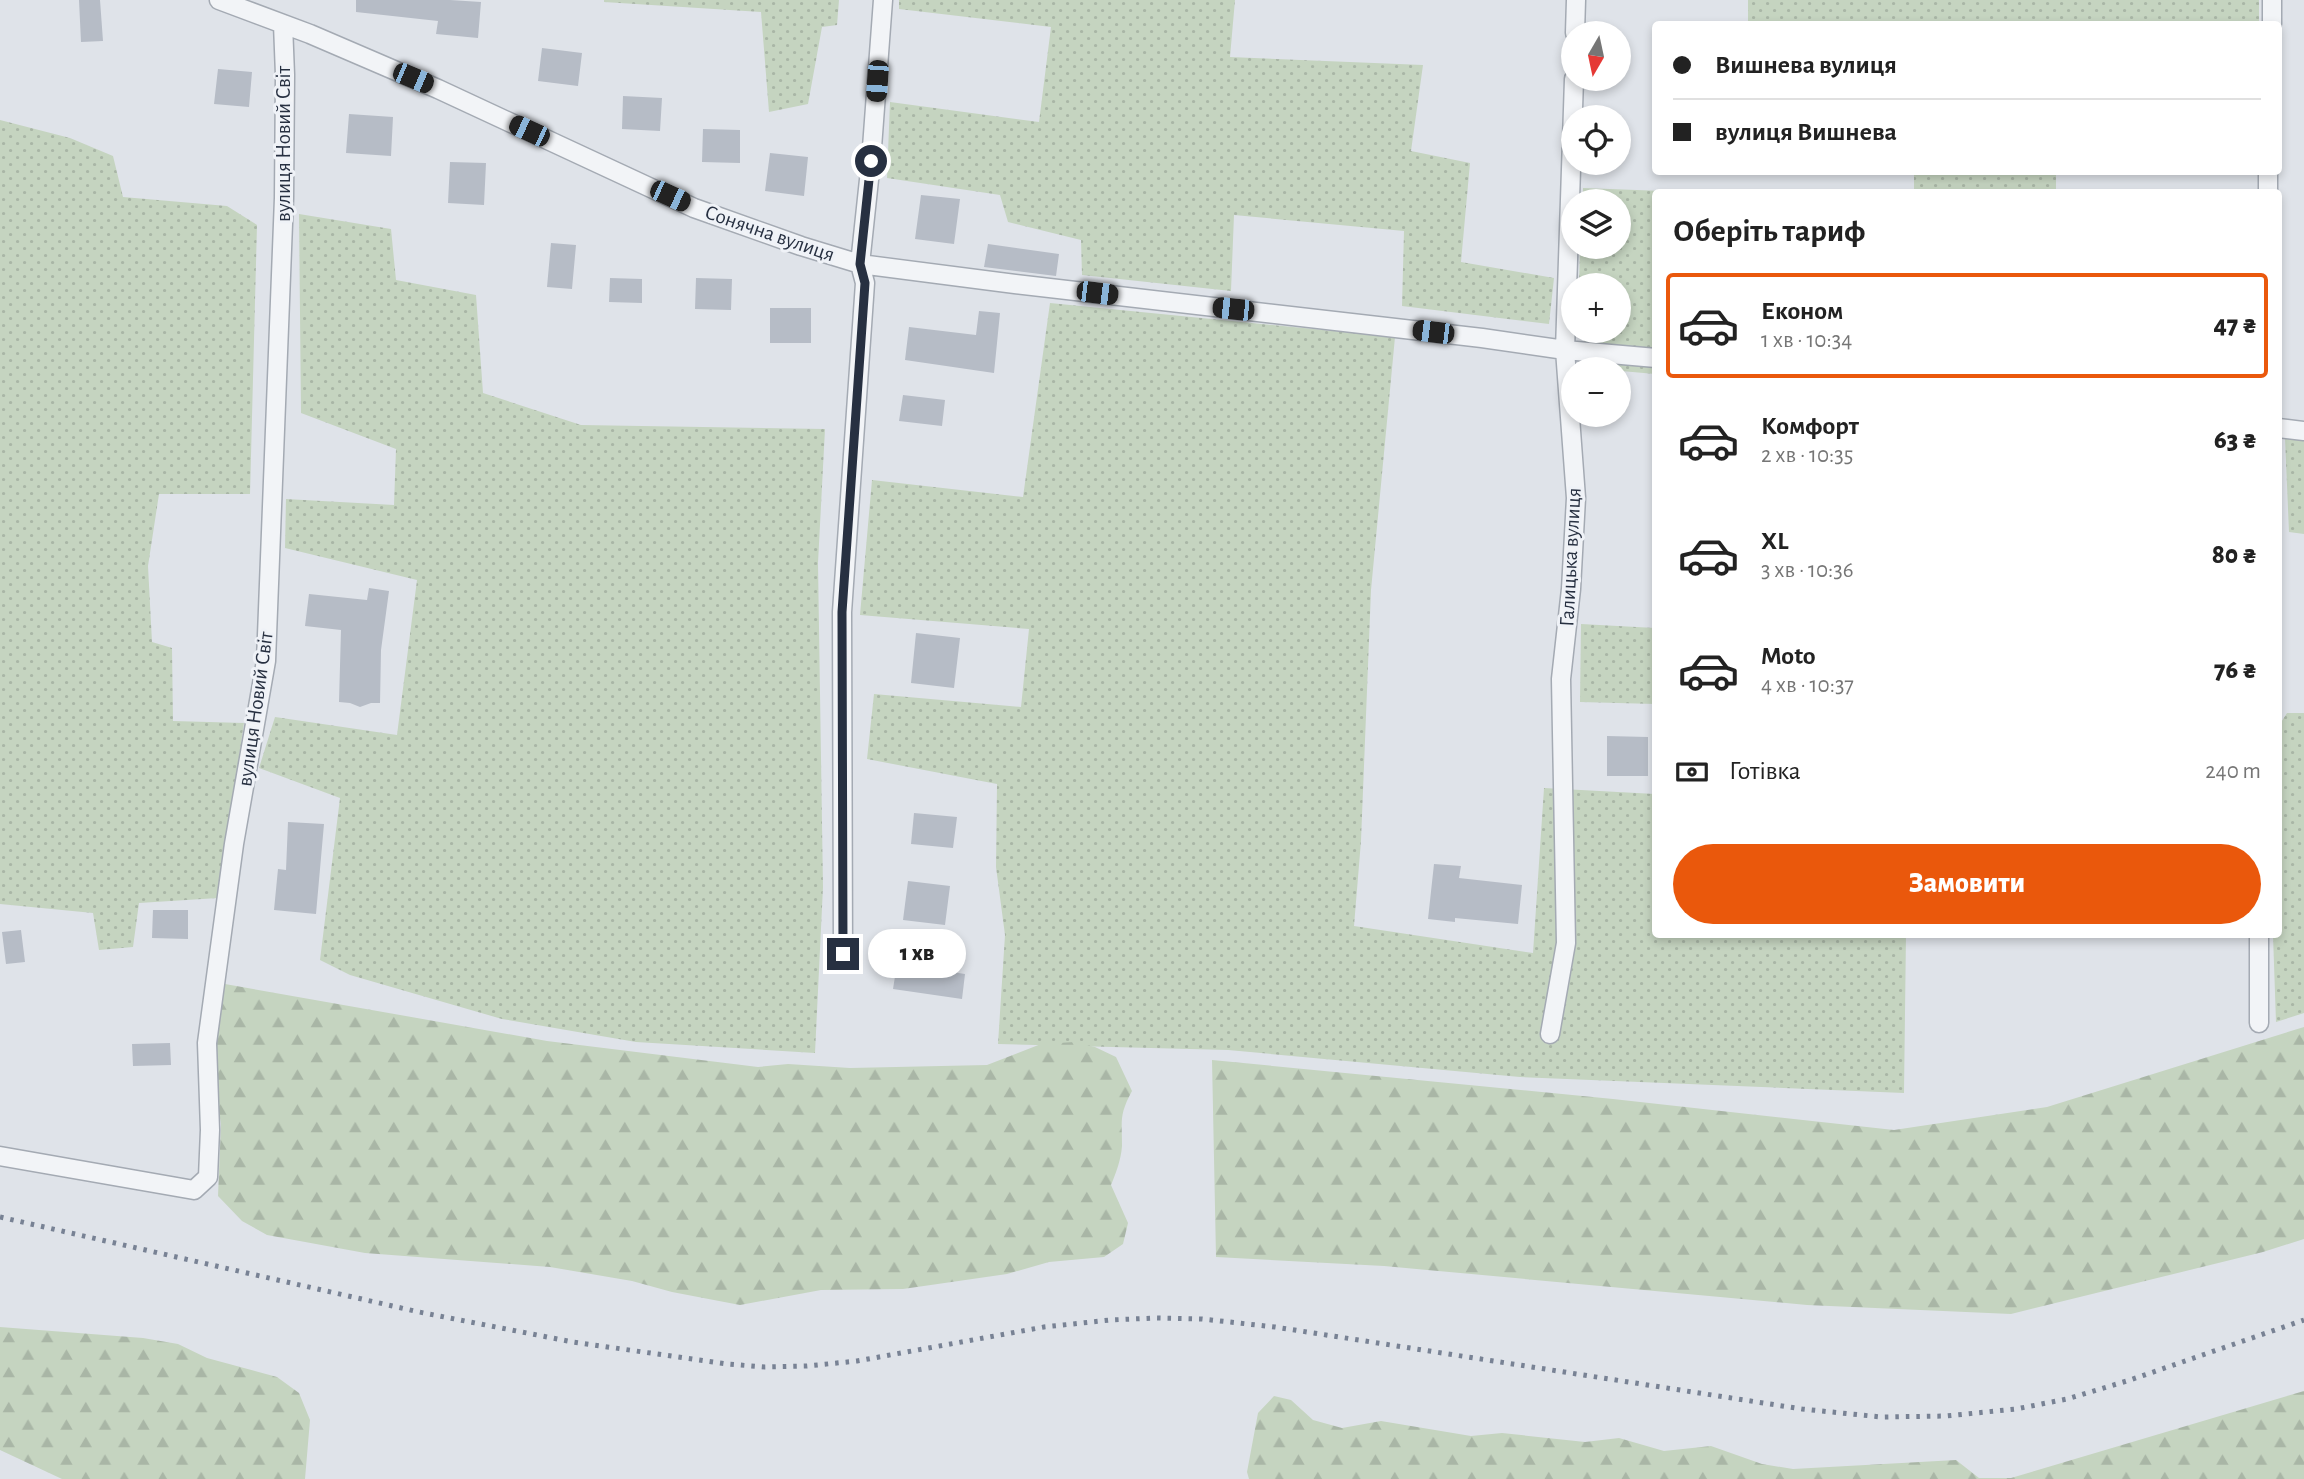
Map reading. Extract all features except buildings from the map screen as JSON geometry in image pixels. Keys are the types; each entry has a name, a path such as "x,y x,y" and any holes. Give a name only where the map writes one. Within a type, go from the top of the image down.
{"street":[{"name":"Сонячна вулиця","path":"219,0 263,9 283,24 438,89 694,208 860,264 1565,350 1652,358"},
{"path":"843,954 842,612 865,283 860,264 883,0"},
{"path":"1575,21 1576,0"},
{"path":"2272,21 2273,0"},
{"name":"вулиця Новий Світ","path":"0,1156 194,1190 208,1177 210,1130 207,1043 234,844 266,661 284,198 283,24"},
{"name":"Галицька вулиця","path":"1550,1034 1566,943 1561,679 1571,589 1576,498 1565,350 1574,91"},
{"path":"2282,428 2304,431"},
{"path":"2259,938 2259,1024"}],"green space":[{"path":"604,0 839,0 837,25 822,27 808,104 769,112 761,12"},
{"path":"899,0 1235,0 1230,57 1423,65 1411,151 1470,163 1461,262 1554,278 1549,324 1402,306 1404,231 1234,215 1231,291 1082,275 1081,240 1008,222 1000,195 887,178 890,102 1039,122 1051,27 899,9"},
{"path":"1748,0 2259,0 2259,21 1748,21"},
{"path":"0,120 70,138 113,156 123,197 227,206 257,225 250,494 159,494 148,566 152,642 172,648 173,721 244,723 218,898 139,903 133,947 99,950 93,913 0,904"},
{"path":"1914,175 2056,175 2056,189 1914,189"},
{"path":"1631,190 1652,191 1652,374 1631,372 1631,357 1586,357 1584,343 1631,343 1631,273 1579,273 1580,259 1631,259"},
{"path":"299,214 391,229 396,280 476,295 483,393 581,425 825,429 818,563 823,887 815,1053 636,1042 502,1019 350,975 320,960 340,798 259,768 275,717 397,735 417,580 285,548 286,499 394,505 396,449 301,413"},
{"path":"1050,303 1395,337 1371,590 1361,841 1354,926 1533,953 1544,788 1652,794 1652,938 1906,938 1904,1093 1520,1077 1228,1050 998,1044 1005,935 996,867 997,784 867,759 874,694 1021,707 1029,629 860,615 872,480 1023,497"},
{"path":"2285,438 2304,440 2304,534 2289,532"},
{"path":"1581,624 1652,628 1652,704 1580,702"},
{"path":"2287,713 2304,713 2304,1013 2276,1022 2273,938 2282,938 2282,721"},
{"path":"225,984 547,1041 758,1067 788,1064 850,1068 987,1065 1041,1044 1075,1042 1095,1047 1116,1057 1132,1091 1123,1112 1121,1151 1111,1185 1128,1223 1123,1244 1104,1257 1049,1262 1007,1274 903,1289 821,1290 740,1305 632,1281 550,1267 365,1253 267,1235 242,1221 218,1196 221,1124 207,1043 219,991"},
{"path":"2304,1027 2304,1239 2263,1252 2011,1314 1807,1305 1384,1266 1216,1257 1212,1060 1613,1099 1894,1130 2047,1107"},
{"path":"0,1327 143,1338 178,1344 207,1358 277,1377 299,1393 310,1420 305,1479 62,1479 0,1450"},
{"path":"2304,1391 2304,1479 1249,1479 1247,1472 1258,1413 1274,1396 1291,1400 1313,1420 1342,1428 1381,1421 1471,1436 1502,1433 1585,1442 1619,1438 1664,1451 1711,1446 1762,1464 1793,1469 1956,1460 1979,1478 2011,1478"}],"railway":[{"path":"0,1217 419,1312 573,1342 727,1364 807,1366 857,1361 1044,1327 1110,1320 1202,1319 1275,1327 1802,1409 1881,1417 1946,1416 2016,1409 2067,1399 2304,1320"}],"route":[{"path":"843,954 842,612 865,283 860,264 871,161"}]}
